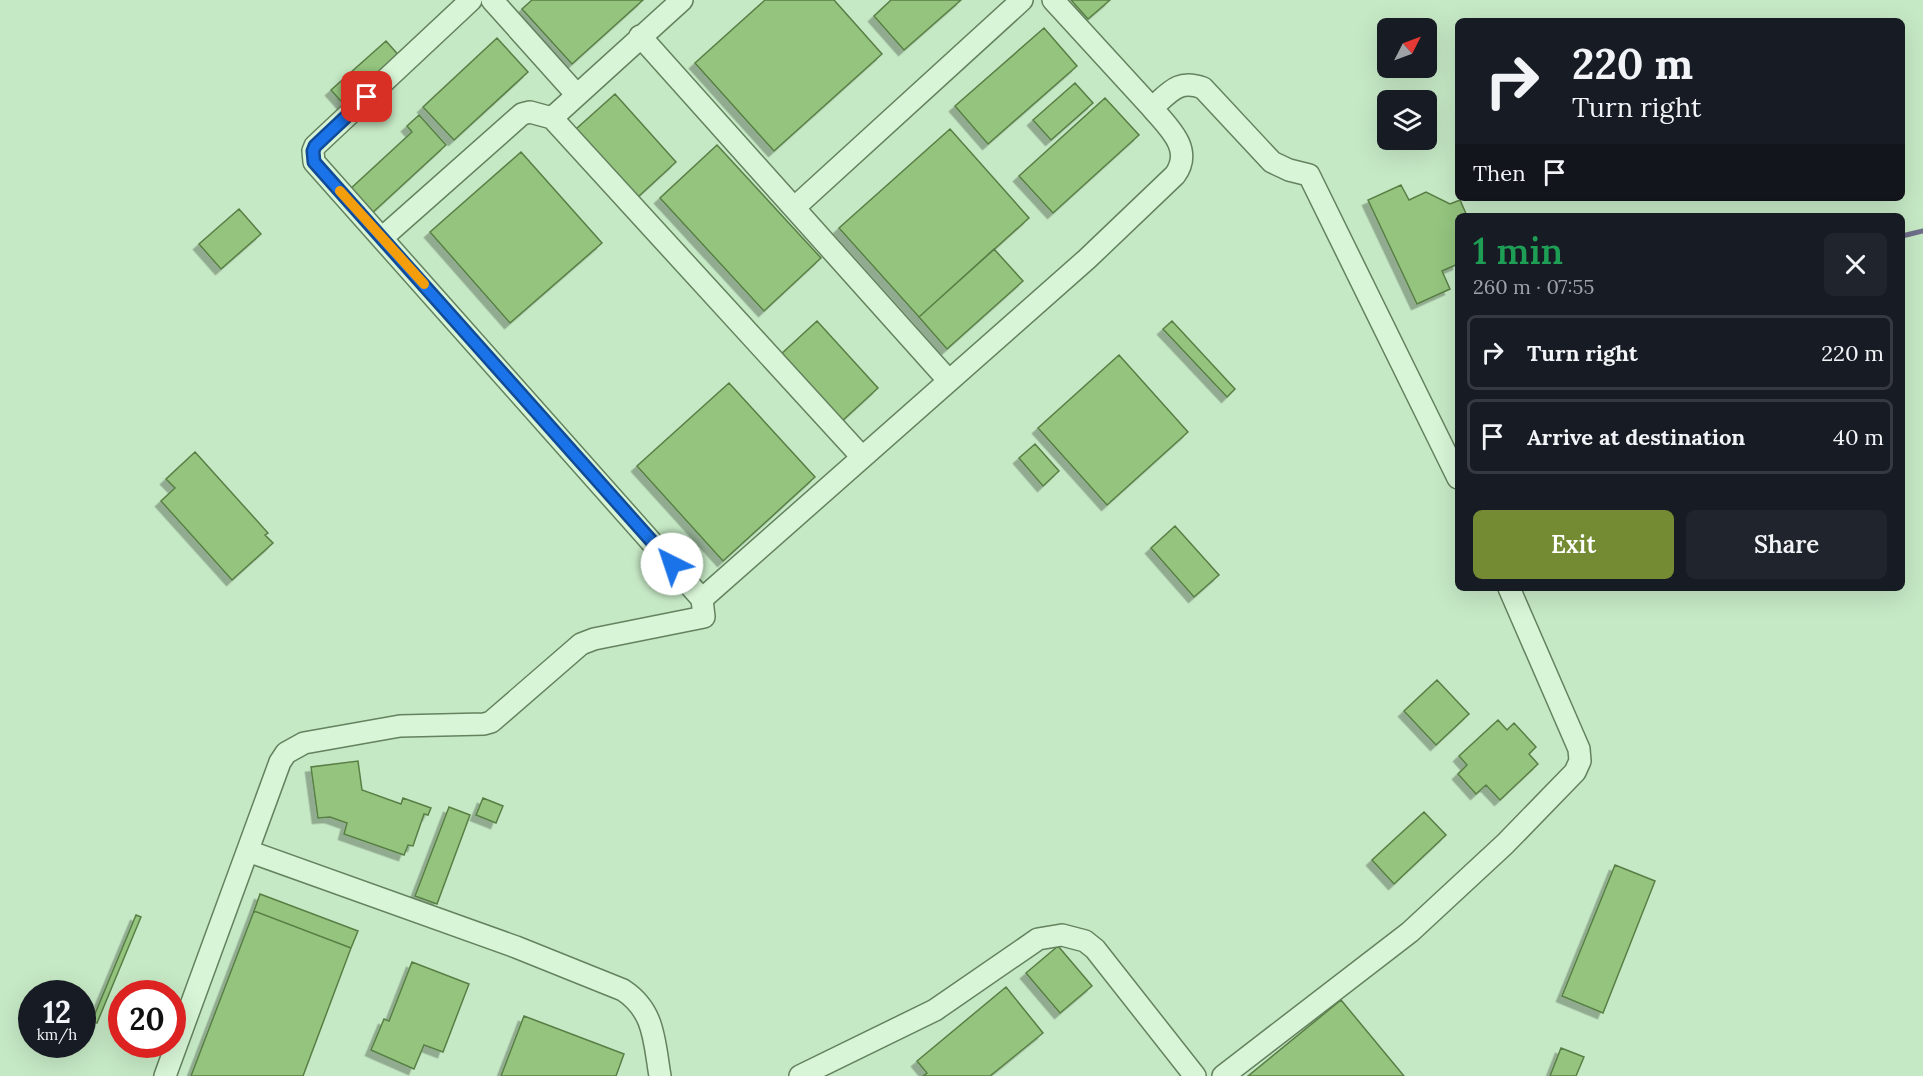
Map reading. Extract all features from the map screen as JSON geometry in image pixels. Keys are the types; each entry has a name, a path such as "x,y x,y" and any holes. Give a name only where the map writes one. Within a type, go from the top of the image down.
{"lane":[{"path":"165,1076 280,762 294,747 304,742 400,726 491,722 581,644 594,639 704,617 702,599 314,162 315,146 471,0"},
{"path":"492,0 577,95"},
{"path":"552,118 682,0"},
{"path":"794,208 1022,0"},
{"path":"702,599 1087,259 1178,171 1182,156 1178,141 1152,108 1053,0"},
{"path":"640,36 949,381"},
{"path":"1152,108 1176,87 1193,84 1203,88 1272,162 1289,170 1309,175 1455,471"},
{"path":"382,238 522,114 530,112 552,118 862,457"},
{"path":"1223,1076 1410,932 1505,844 1575,772 1580,761 1579,749 1510,591"},
{"path":"248,851 516,947 623,990 633,996 647,1014 660,1076"},
{"path":"800,1076 935,1010 1038,939 1062,935 1084,941 1095,949 1195,1076"}],"building":[{"path":"532,0 643,0 572,64 522,9"},
{"path":"765,0 834,0 882,54 774,151 695,63"},
{"path":"891,0 961,0 904,50 874,16"},
{"path":"1071,0 1110,0 1088,19"},
{"path":"1044,28 1077,66 988,144 955,106"},
{"path":"497,38 528,72 454,140 423,107"},
{"path":"386,41 402,59 347,108 331,90"},
{"path":"1075,83 1093,103 1051,140 1033,120"},
{"path":"615,94 676,162 638,197 576,129"},
{"path":"1105,98 1139,135 1053,213 1019,176"},
{"path":"419,115 446,145 370,215 348,191 412,132 407,126"},
{"path":"950,129 1029,218 919,317 839,228"},
{"path":"717,145 821,258 764,311 660,198"},
{"path":"521,152 602,243 510,323 430,232"},
{"path":"1401,185 1409,200 1426,192 1450,204 1460,201 1466,213 1455,213 1455,265 1442,271 1450,289 1417,304 1368,200"},
{"path":"239,209 261,234 221,269 199,244"},
{"path":"994,249 1023,281 947,349 919,317"},
{"path":"817,321 878,388 840,423 779,356"},
{"path":"1172,321 1235,389 1227,397 1163,329"},
{"path":"1119,355 1188,432 1107,505 1038,428"},
{"path":"729,383 815,477 723,561 637,466"},
{"path":"1035,444 1059,471 1043,486 1019,458"},
{"path":"195,452 268,533 265,535 273,543 232,580 161,501 175,488 166,479"},
{"path":"1175,526 1219,575 1194,597 1151,548"},
{"path":"1437,680 1469,714 1436,745 1404,711"},
{"path":"1498,720 1507,730 1514,723 1536,747 1529,754 1538,764 1500,800 1486,785 1476,794 1458,774 1467,765 1459,756"},
{"path":"358,761 362,790 401,804 403,798 431,808 428,815 424,814 413,846 408,845 404,855 344,834 347,823 330,817 318,818 311,767"},
{"path":"483,798 503,806 496,823 476,815"},
{"path":"449,807 470,815 437,904 415,896"},
{"path":"1424,812 1446,835 1394,884 1372,860"},
{"path":"1615,865 1655,881 1603,1013 1562,996"},
{"path":"260,894 358,931 351,948 254,911"},
{"path":"254,911 351,948 303,1076 191,1076"},
{"path":"136,915 141,917 115,980 109,980"},
{"path":"1058,946 1092,986 1060,1013 1026,973"},
{"path":"412,962 469,984 443,1052 424,1045 414,1069 371,1050 384,1019 389,1021"},
{"path":"108,982 108,996 97,1023 96,1011"},
{"path":"1006,987 1043,1033 990,1076 923,1076 927,1073 917,1061"},
{"path":"1341,1000 1404,1076 1248,1076"},
{"path":"524,1016 624,1054 616,1076 501,1076"},
{"path":"1561,1048 1584,1057 1576,1076 1550,1076"}],"waterway":[{"path":"1905,235 1923,231"}],"slow traffic":[{"path":"340,191 424,284"}],"route":[{"path":"367,97 315,146 312,156 314,162 672,564"}]}
